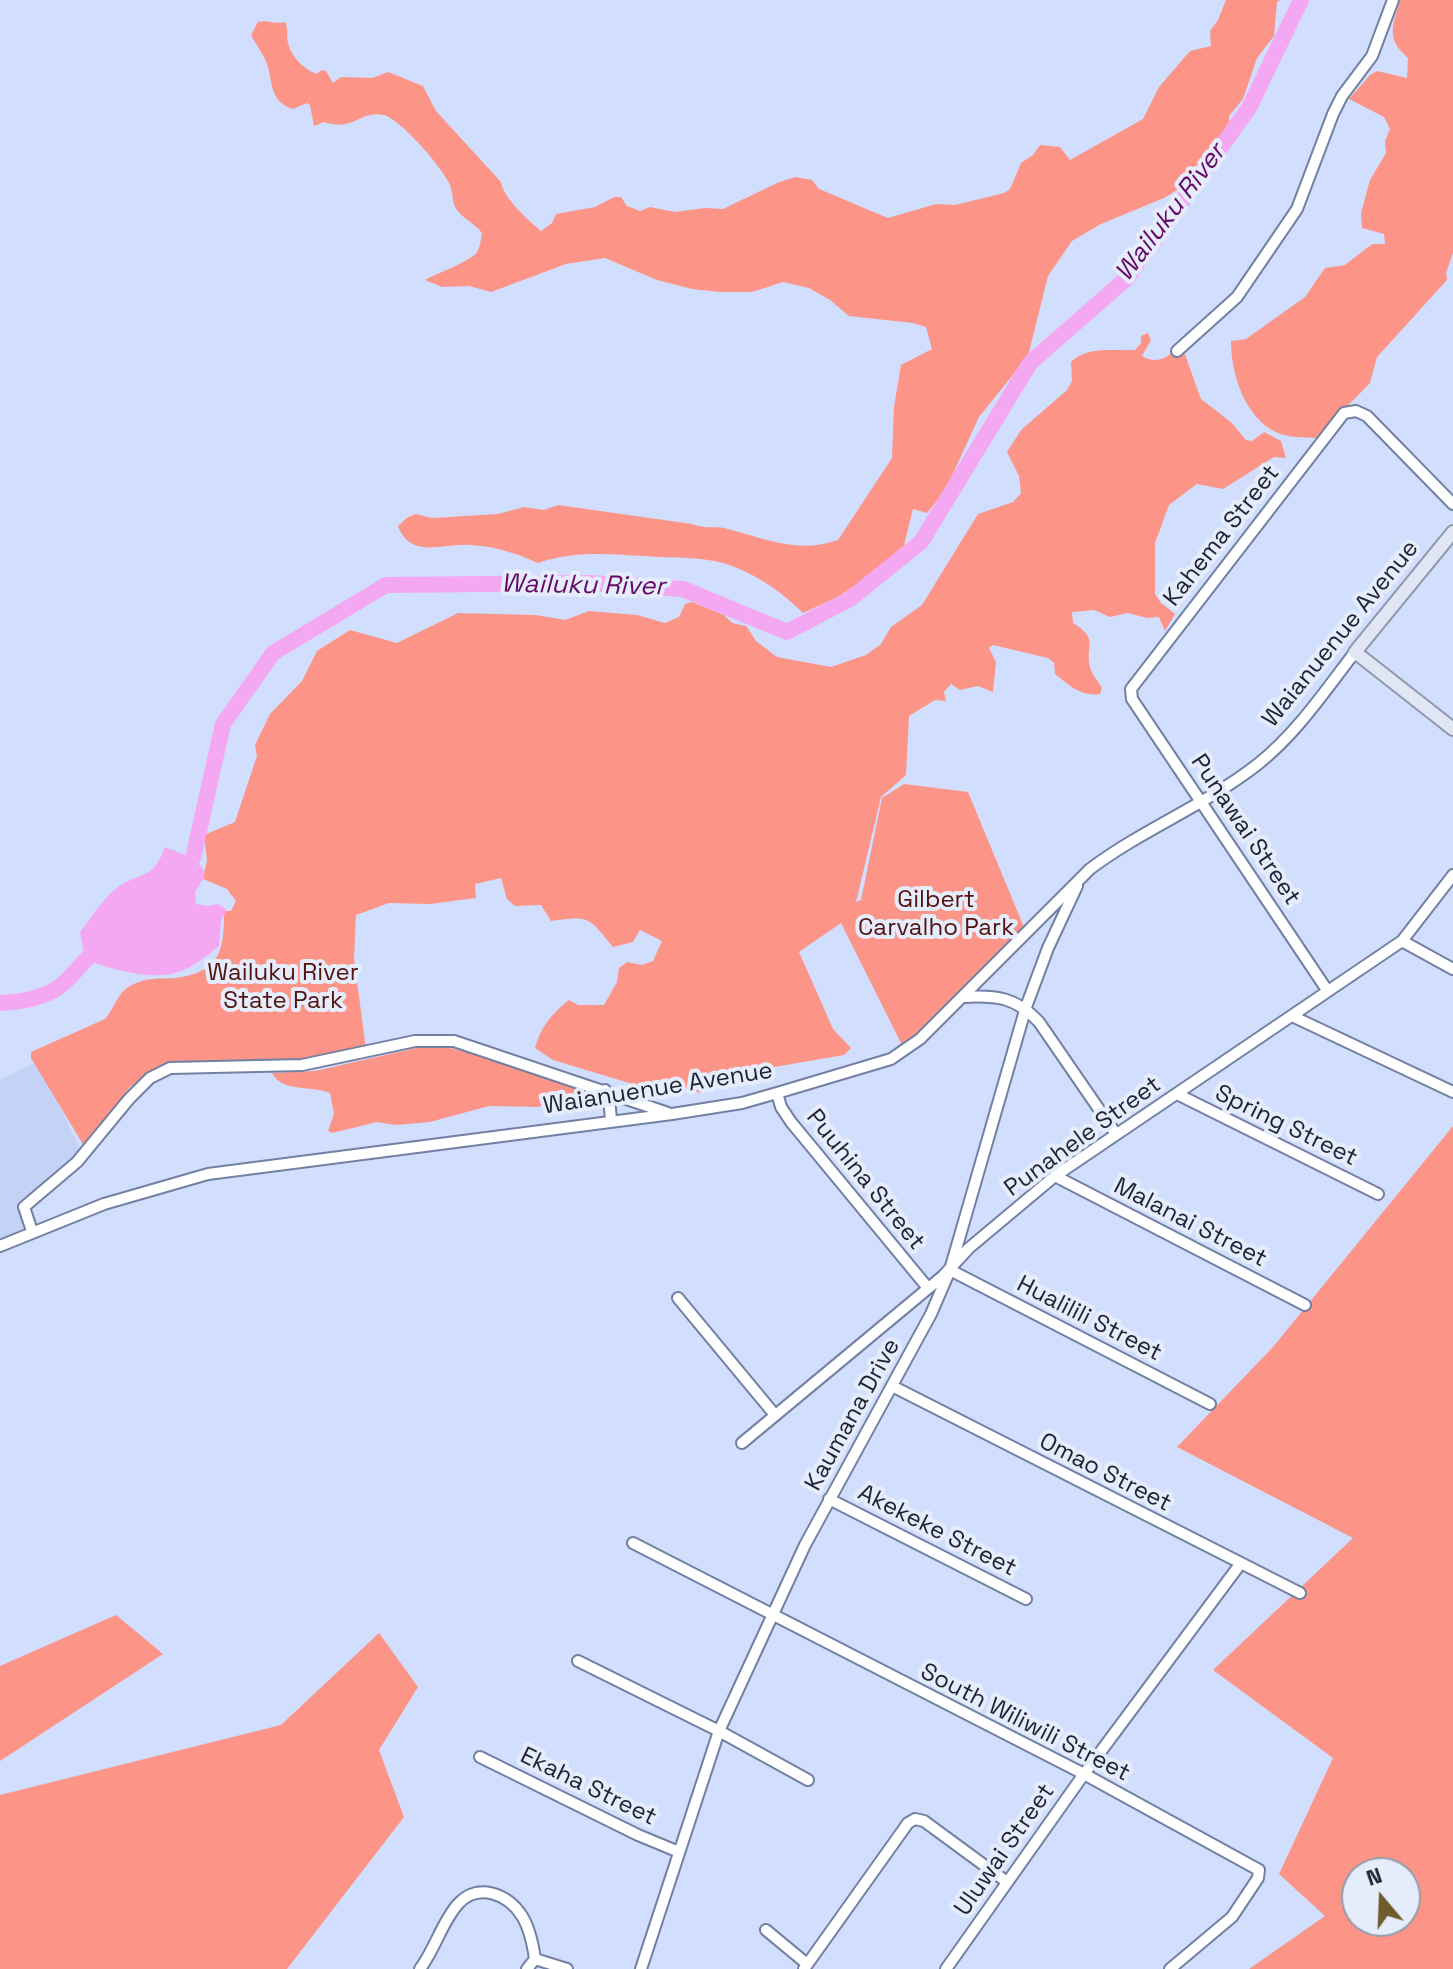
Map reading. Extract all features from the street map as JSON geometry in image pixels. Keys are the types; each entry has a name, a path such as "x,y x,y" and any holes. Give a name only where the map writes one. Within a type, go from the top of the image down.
{"main road":[{"name":"Waianuenue Avenue","path":"1355,652 1453,532"},
{"path":"1355,652 1453,729"}],"street":[{"path":"1177,351 1237,297 1297,209 1333,114 1342,96 1372,56 1393,0"},
{"name":"Kahema Street","path":"1130,693 1133,683 1338,418 1352,411 1367,416 1453,504"},
{"name":"Waianuenue Avenue","path":"0,1246 104,1204 208,1174 742,1103 891,1059 920,1039 1071,885 1121,846 1245,774 1273,751 1299,726 1355,652"},
{"name":"Punawai Street","path":"1130,693 1327,990"},
{"name":"Kaumana Drive","path":"641,1969 719,1731 771,1615 829,1499 931,1314 950,1270 1026,1007 1071,895 1085,875"},
{"name":"Punahele Street","path":"742,1443 950,1270 969,1248 1055,1176 1402,941 1453,875"},
{"path":"1402,941 1453,969"},
{"path":"963,997 986,996 1026,1007 1116,1134"},
{"path":"1292,1016 1453,1092"},
{"path":"32,1231 24,1207 77,1162 150,1078 170,1068 302,1065 434,1039 469,1044 672,1114"},
{"path":"605,1090 611,1120"},
{"name":"Puuhina Street","path":"777,1093 781,1107 791,1122 928,1288"},
{"name":"Spring Street","path":"1177,1094 1378,1194"},
{"name":"Malanai Street","path":"1055,1176 1305,1305"},
{"path":"962,1230 977,1235 996,1224"},
{"name":"Hualilili Street","path":"950,1270 1210,1404"},
{"path":"678,1298 775,1415"},
{"name":"Omao Street","path":"892,1386 1300,1593"},
{"name":"Akekeke Street","path":"829,1499 1026,1599"},
{"name":"South Wiliwili Street","path":"633,1543 1084,1774 1259,1870 1258,1878 1232,1917 1170,1969"},
{"name":"Uluwai Street","path":"946,1969 1084,1774 1241,1563"},
{"path":"578,1661 719,1731 808,1780"},
{"name":"Ekaha Street","path":"480,1757 679,1852"},
{"path":"766,1930 806,1966 908,1823 915,1819 924,1821 1007,1882"},
{"path":"420,1969 432,1954 455,1907 478,1891 494,1893 509,1902 522,1917 535,1959 527,1969"},
{"path":"535,1959 567,1969"}],"shaded area":[{"path":"165,847 193,858 204,870 203,879 195,892 196,904 218,904 227,910 221,920 219,946 187,968 165,975 133,973 92,962 83,949 80,932 113,891 156,865"},
{"path":"38,1061 81,1151 17,1205 25,1228 0,1239 0,1080"}],"green space":[{"path":"1226,0 1280,0 1277,2 1274,36 1257,58 1243,99 1229,116 1229,127 1185,185 1072,241 1048,276 1028,356 979,417 945,491 927,513 913,509 903,549 897,556 838,597 803,613 761,580 714,561 598,554 568,556 538,563 488,547 419,546 404,536 398,526 416,514 432,518 498,514 524,507 544,510 558,505 723,528 796,545 810,546 838,540 892,458 894,407 901,365 932,349 926,327 849,316 809,288 783,282 752,292 692,289 657,280 605,258 566,264 491,292 469,286 442,287 425,280 473,256 479,248 482,233 455,207 450,186 438,166 420,144 391,118 376,114 350,123 324,122 314,126 310,105 307,103 293,109 279,100 265,59 251,35 258,22 285,22 288,43 295,58 316,74 326,71 333,83 341,77 372,78 388,72 423,86 436,111 501,182 517,209 541,231 552,223 556,214 595,207 614,197 621,197 627,206 640,211 650,207 675,212 723,209 795,177 812,180 819,189 888,218 936,204 955,205 1004,193 1010,189 1021,163 1033,155 1040,145 1060,147 1070,160 1143,119 1159,87 1190,51 1211,46 1210,31"},
{"path":"1400,0 1453,0 1453,253 1446,273 1447,280 1377,357 1370,383 1316,438 1282,435 1257,417 1242,394 1231,341 1246,339 1305,297 1325,268 1345,265 1372,244 1385,244 1384,234 1362,228 1361,213 1370,180 1386,153 1385,141 1390,129 1384,117 1349,99 1377,71 1407,78 1408,58 1396,44 1393,31"},
{"path":"1148,333 1151,340 1142,356 1151,360 1160,359 1176,349 1183,349 1201,399 1232,423 1246,440 1252,441 1264,432 1281,441 1286,458 1274,457 1223,489 1197,484 1169,505 1155,543 1155,594 1175,614 1165,631 1159,617 1147,618 1128,613 1110,617 1094,610 1072,612 1073,623 1089,639 1089,662 1102,688 1100,694 1087,694 1070,686 1055,674 1054,663 1048,658 993,645 989,648 996,662 993,692 978,686 960,690 951,684 944,692 946,701 935,700 909,716 906,775 881,797 856,902 861,900 882,798 904,784 968,792 1026,932 905,1051 841,923 799,952 833,1029 851,1048 844,1055 734,1074 700,1093 683,1087 659,1092 553,1060 535,1048 543,1027 552,1016 569,1000 578,1005 604,1005 617,982 619,968 627,962 642,965 653,961 662,941 640,930 633,942 613,947 588,921 574,918 551,921 541,905 515,906 507,899 501,878 475,884 476,898 430,904 389,903 356,915 354,959 366,1049 301,1061 181,1061 152,1070 129,1088 84,1146 31,1058 31,1052 105,1019 120,996 137,982 190,975 211,964 217,957 223,937 224,911 231,911 236,901 227,889 203,879 207,860 204,835 235,822 257,756 255,745 270,714 302,681 317,651 350,630 397,643 458,613 536,615 565,620 589,611 637,615 665,623 679,617 685,604 692,602 724,615 732,623 746,626 756,641 777,657 831,667 866,655 881,644 891,627 922,605 978,514 1013,502 1021,493 1019,476 1007,452 1021,430 1067,390 1072,381 1071,362 1092,351 1135,350 1141,343 1141,336"},
{"path":"434,1044 520,1066 587,1091 585,1098 564,1107 549,1104 538,1107 489,1106 430,1122 396,1125 377,1122 332,1133 328,1131 334,1114 330,1093 290,1086 272,1073 315,1071"},
{"path":"1453,1126 1453,1969 1249,1969 1325,1916 1279,1874 1333,1758 1213,1670 1353,1538 1177,1447 1273,1347"},
{"path":"116,1615 163,1654 0,1761 0,1666"},
{"path":"379,1633 418,1687 379,1750 404,1817 287,1969 0,1969 0,1795 281,1725"}],"waterway":[{"name":"Wailuku River","path":"181,872 193,858 223,724 273,653 386,585 589,583 683,589 787,632 850,599 921,542 1030,363 1126,279 1249,108 1301,0"},
{"name":"Wailuku River","path":"0,1003 26,1000 51,992 106,942"}],"park label":[{"name":"Gilbert Carvalho Park","path":"936,914"},
{"name":"Wailuku River State Park","path":"283,987"}]}
